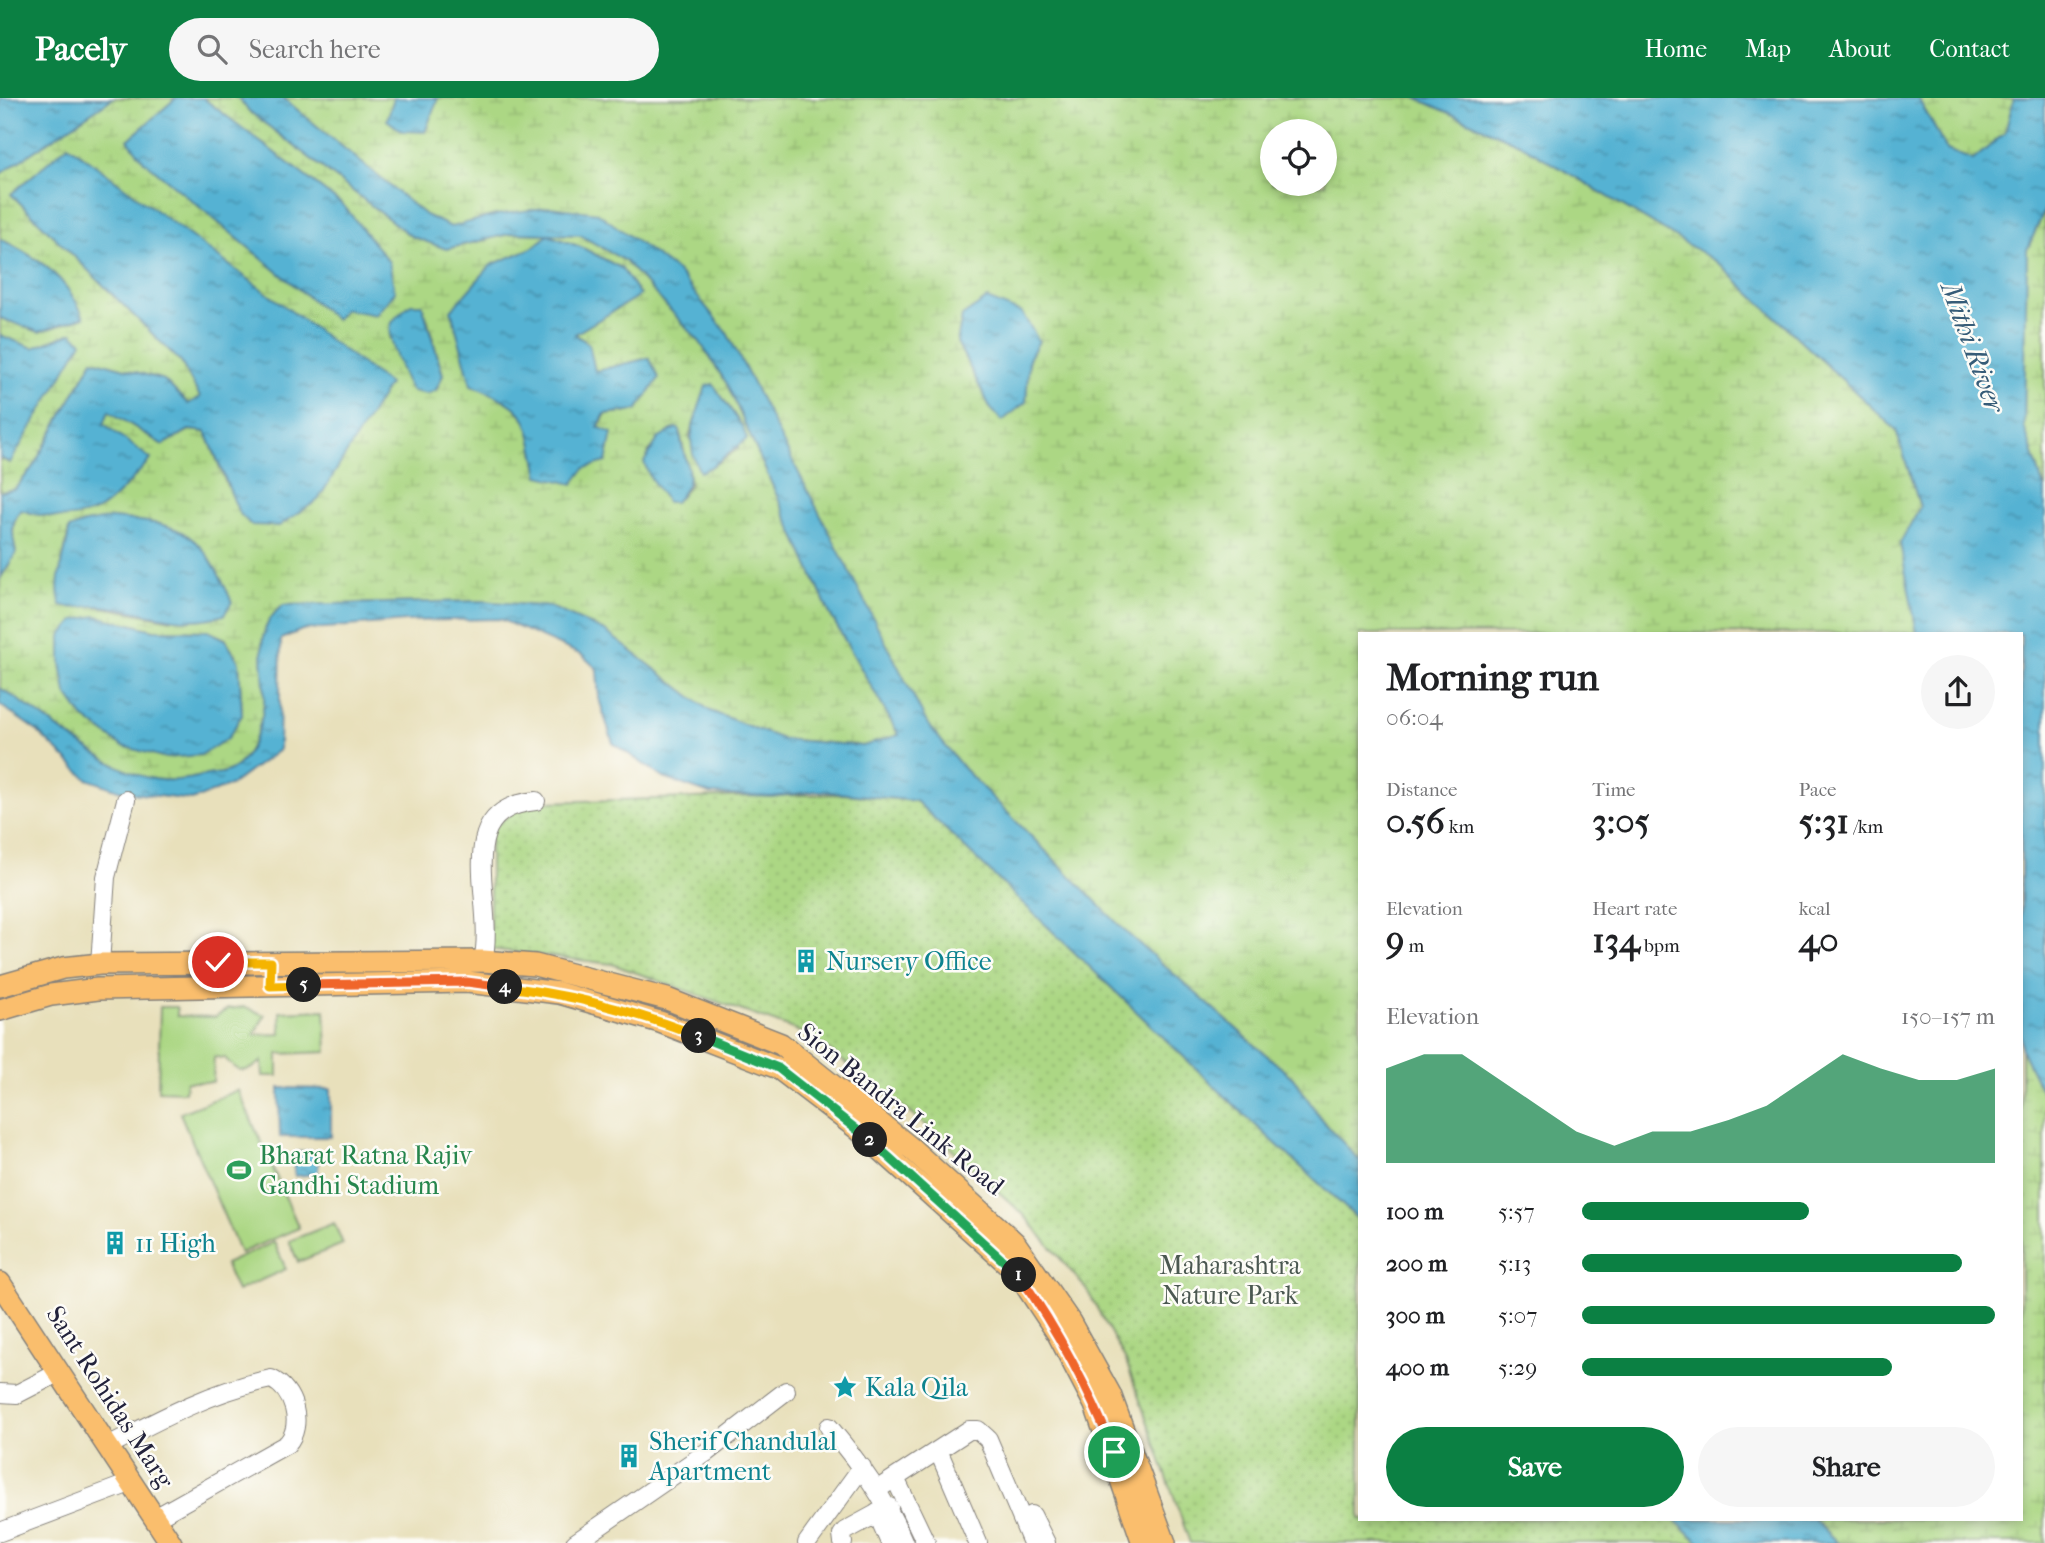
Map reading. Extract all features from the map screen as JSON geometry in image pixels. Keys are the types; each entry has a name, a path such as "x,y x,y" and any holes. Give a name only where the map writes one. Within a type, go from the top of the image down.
{"main road":[{"name":"Sion Bandra Link Road","path":"0,986 63,968 100,964 483,961 535,965 667,999 781,1044 912,1149 1015,1243 1070,1322 1110,1394 1151,1541"},
{"path":"210,962 211,987"},
{"path":"270,986 271,962"},
{"path":"0,1010 74,992 467,982 559,993 660,1021 778,1068 858,1129 1017,1272 1058,1334 1096,1405 1151,1541"},
{"name":"Sant Rohidas Marg","path":"2,1295 160,1543"},
{"name":"Sant Rohidas Marg","path":"48,1368 108,1446 171,1543"}],"street":[{"path":"100,964 104,886 127,800"},
{"path":"483,961 486,944 482,846 486,827 504,807 536,801"},
{"path":"0,1393 17,1394 48,1368"},
{"path":"108,1446 188,1405 253,1382 271,1378 281,1386 295,1411 297,1425 287,1444 155,1518"},
{"path":"575,1543 696,1460 786,1391"},
{"path":"829,1427 878,1489 890,1543"},
{"path":"878,1489 969,1430 984,1434 1032,1543"},
{"path":"996,1440 1045,1543"},
{"path":"938,1450 978,1543"},
{"path":"807,1543 862,1467"},
{"path":"895,1478 926,1543"},
{"path":"0,1532 122,1486"},
{"path":"844,1543 842,1535 845,1531 883,1510"},
{"path":"883,1510 904,1543"}],"green space":[{"path":"113,98 176,98 129,140 336,320 343,309 344,206 203,98 238,98 249,111 411,236 447,249 513,233 580,235 625,261 700,342 727,384 830,614 899,735 863,746 782,739 710,711 605,631 550,607 482,601 283,605 273,615 263,638 264,703 261,721 249,752 236,767 223,773 171,780 149,778 111,763 0,688 0,579 16,553 14,525 21,509 36,515 150,459 103,424 109,411 163,445 190,430 206,432 227,486 388,385 68,146 11,194 181,362 200,397 188,404 164,380 93,360 33,467 15,489 0,492 0,458 9,463 72,333 33,348 0,335 0,318 39,332 84,317 60,279 39,261 0,239 0,174","holes":["548,235 581,247 621,268 640,295 575,334 589,344 595,372 648,358 637,410 606,414 598,427 539,476 529,424 510,401 491,265 532,248","427,318 443,375 436,391 399,357 390,337","713,384 742,426 738,449 711,467 689,437 700,406","671,430 680,430 690,481 687,489 675,501 648,452","112,518 161,524 171,620 96,606 60,575 69,529","122,622 154,630 208,631 226,639 239,662 242,715"]},
{"path":"283,98 394,98 387,120 425,132 438,98 1416,98 1520,144 1717,262 1896,430 1920,507 1901,543 1917,632 1358,632 1358,1159 1321,1119 1295,1080 1128,934 964,769 926,723 727,333 598,213 496,215 451,227 425,215","holes":["1039,341 1029,359 1026,402 991,409 957,342"]},
{"path":"1918,98 2014,98 2005,133 1973,161 1947,150"},
{"path":"2045,209 2045,491 2024,427 2027,250"},
{"name":"Maharashtra Nature Park","path":"843,794 916,801 1250,1120 1358,1219 1358,1521 1676,1521 1700,1543 1190,1543 1126,1361 1087,1290 1024,1215 921,1121 812,1037 793,1029 612,964 490,949 490,829 518,809 543,802"},
{"path":"160,1007 177,1007 177,1016 215,1017 228,1009 244,1007 265,1015 254,1035 281,1034 280,1012 325,1010 327,1052 278,1054 278,1076 263,1076 262,1061 252,1068 242,1070 234,1067 225,1058 214,1057 213,1082 186,1082 185,1092 158,1091"},
{"path":"2023,1053 2045,1098 2045,1543 1838,1543 1815,1521 2023,1521"},
{"name":"Bharat Ratna Rajiv Gandhi Stadium","path":"238,1090 299,1228 240,1253 180,1113"},
{"path":"334,1223 343,1244 298,1262 289,1241"},
{"path":"274,1242 286,1269 237,1291 225,1264"}],"water":[{"path":"0,98 113,98 0,174"},
{"path":"176,98 203,98 344,206 389,262 395,292 376,315 344,309 336,320 144,161 128,140"},
{"path":"238,98 283,98 425,215 451,227 496,215 550,207 598,213 678,272 727,333 927,723 964,769 1128,934 1295,1080 1321,1119 1358,1159 1358,1219 1250,1120 916,801 818,791 772,797 710,794 664,778 613,743 599,699 597,669 582,655 500,619 406,621 302,630 281,639 279,750 231,785 192,800 124,792 87,779 37,731 0,705 0,688 111,763 149,778 178,780 221,773 236,767 243,760 258,732 264,703 263,638 273,615 283,605 483,601 550,607 605,631 710,711 782,739 863,746 899,735 830,614 727,384 700,342 625,261 580,235 513,233 446,249 411,236 249,111"},
{"path":"394,98 438,98 425,132 402,131 387,120"},
{"name":"Mithi River","path":"1416,98 1918,98 1947,150 1973,160 2005,133 2014,98 2045,98 2045,209 2027,250 2024,426 2045,491 2045,1098 2023,1053 2023,632 1917,632 1900,543 1920,507 1896,430 1717,262 1520,144"},
{"path":"68,145 389,384 318,500 279,526 251,525 239,513 206,432 189,430 163,445 109,411 104,424 151,459 113,499 91,513 60,517 21,510 13,526 16,553 0,579 0,492 15,489 33,467 93,360 164,380 188,404 200,397 181,362 11,194"},
{"path":"548,235 581,247 621,268 640,295 575,334 589,344 595,371 649,358 659,378 637,410 605,414 598,427 612,433 606,462 585,468 573,484 539,476 532,439 523,417 505,401 471,385 451,310 491,265 532,248"},
{"path":"0,239 39,261 60,279 84,317 39,332 0,318"},
{"path":"987,299 1022,313 1039,341 1029,359 1026,402 1002,421 991,409 957,342 962,316"},
{"path":"411,304 422,304 443,375 436,390 427,394 412,391 391,339 392,322"},
{"path":"72,333 82,342 10,463 0,458 0,335 33,348"},
{"path":"713,384 742,426 747,439 711,467 700,472 692,449 692,429 706,386"},
{"path":"676,428 680,430 689,476 683,492 675,502 667,502 650,477 644,462 658,439"},
{"path":"112,518 137,520 175,529 200,546 211,560 232,602 224,615 191,620 116,608 71,608 61,605 59,577 69,529"},
{"path":"96,616 154,630 208,631 225,639 239,662 242,715 228,738 201,755 166,758 122,746 83,717 66,693 61,664 61,636 75,620"},
{"path":"279,1088 331,1089 331,1137 280,1137"},
{"path":"314,1151 318,1154 318,1174 295,1176 292,1157 298,1152"},
{"path":"1676,1521 1815,1521 1838,1543 1700,1543"}],"place":[{"name":"Nursery Office","path":"806,961"},
{"name":"Bharat Ratna Rajiv Gandhi Stadium","path":"239,1170"},
{"name":"11 High","path":"115,1243"},
{"name":"Kala Qila","path":"845,1387"},
{"name":"Sherif Chandulal Apartment","path":"629,1456"}],"route":[{"path":"218,962 271,962 270,986 467,982 559,993 660,1021 778,1068 858,1129 1017,1272 1042,1307 1073,1360 1096,1405 1114,1452"}]}
